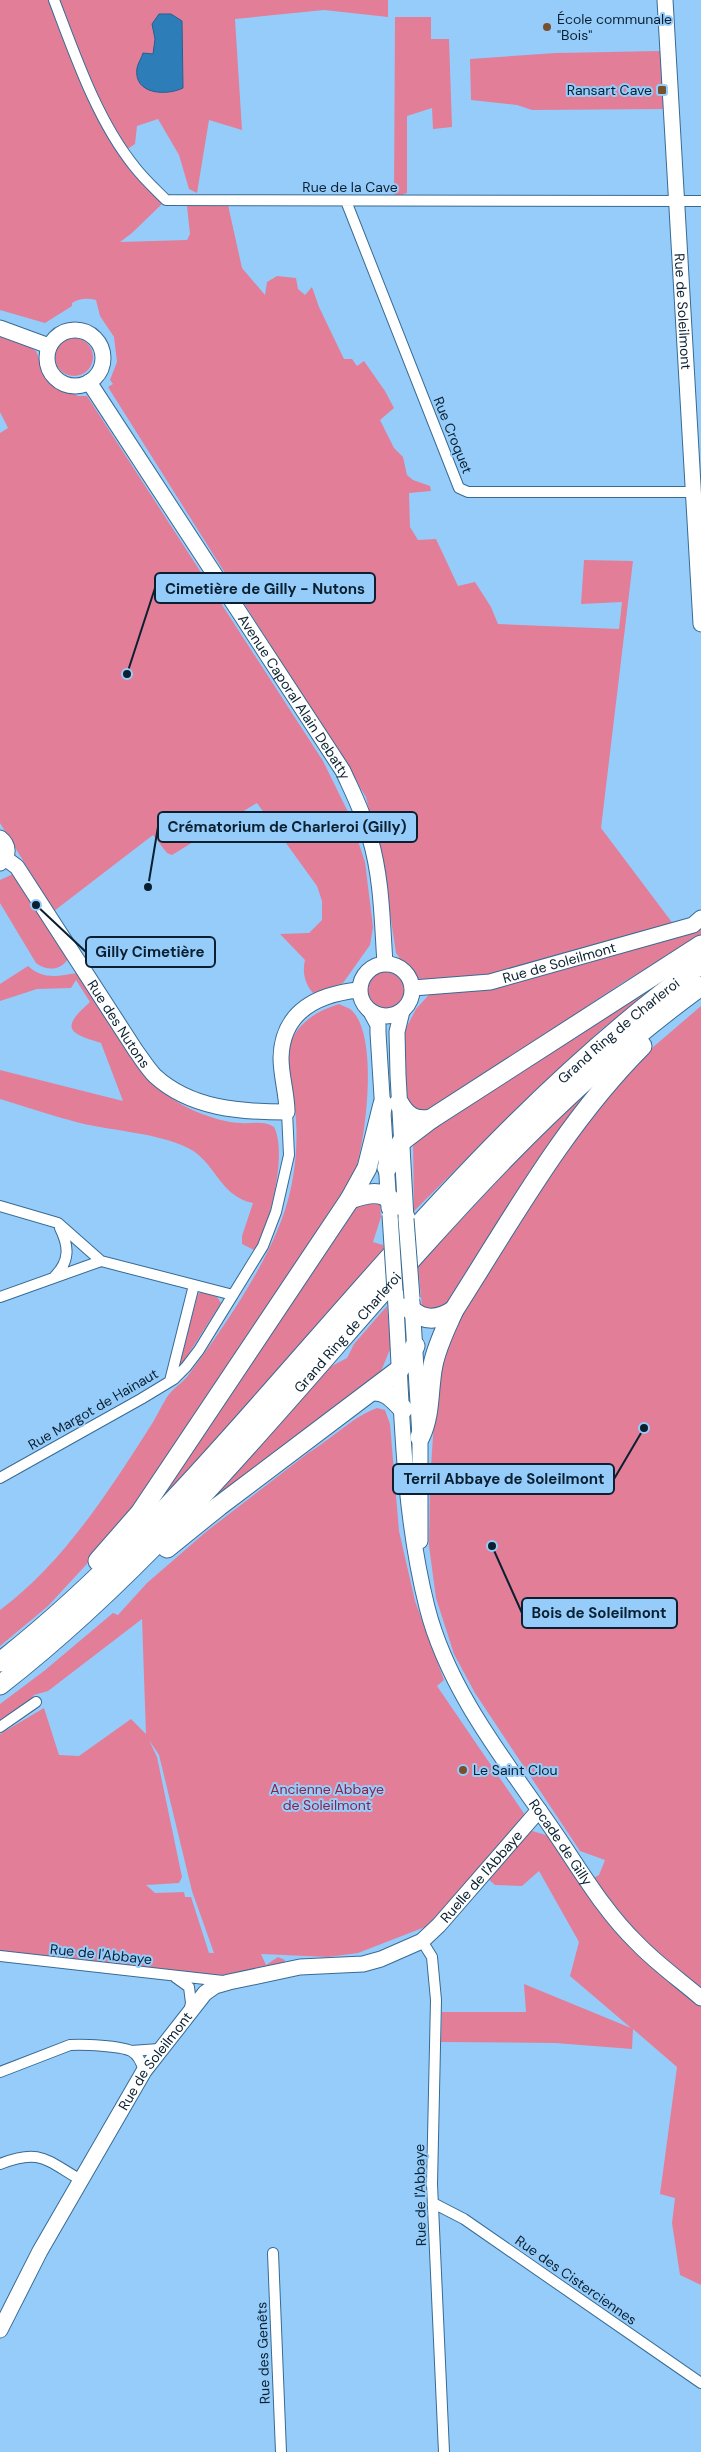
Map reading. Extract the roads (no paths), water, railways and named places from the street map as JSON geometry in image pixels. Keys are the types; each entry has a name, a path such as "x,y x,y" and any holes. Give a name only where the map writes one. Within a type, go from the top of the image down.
{"highway":[{"path":"387,1168 402,1141 431,1119 701,945"},
{"name":"Grand Ring de Charleroi","path":"0,1662 47,1624 114,1562 165,1509 432,1211 525,1112 620,1026 701,964"},
{"name":"Grand Ring de Charleroi","path":"0,1685 80,1619 132,1569 227,1468 493,1171 583,1083 633,1038 701,986"},
{"path":"420,1437 427,1422 433,1365 441,1337 454,1310 558,1146 589,1103 623,1065 673,1018 685,998"},
{"path":"47,1624 140,1514 350,1199 367,1168 391,1103 412,1118 421,1121 431,1119"},
{"path":"350,1199 366,1194 379,1193 398,1207"},
{"path":"404,1303 427,1318 442,1319 454,1310"},
{"path":"132,1569 155,1557 226,1500 400,1370 415,1346"},
{"path":"372,1392 381,1391 390,1396 402,1409"}],"main road":[{"name":"Rue de Soleilmont","path":"665,0 675,202 701,624"},
{"path":"0,328 49,346"},
{"path":"71,330 90,334 101,349 100,368 89,382 72,385 56,378 47,363 49,346 54,338 71,330"},
{"name":"Avenue Caporal Alain Debatty","path":"89,382 342,771 361,810 371,839 382,909 384,963"},
{"path":"0,838 7,849 3,861"},
{"name":"Rue des Nutons","path":"3,861 17,867 136,1051 155,1075 181,1095 209,1105 255,1112 287,1112"},
{"name":"Rue de Soleilmont","path":"413,988 490,982 692,924 701,918"},
{"path":"398,1207 387,1168 391,1103 397,1032 402,1011 410,1001 413,988 410,978 404,970 395,964 384,963 376,965 364,974 360,990 365,1006 371,1012 378,1025 391,1103 402,1141 398,1207 404,1303 400,1370 410,1522 420,1577"},
{"path":"287,1112 287,1094 281,1059 284,1037 293,1021 303,1009 319,999 338,992 360,990"},
{"path":"371,1012 386,1016 402,1011"},
{"path":"404,1303 415,1346 420,1437 420,1577"},
{"name":"Rocade de Gilly","path":"420,1577 436,1637 448,1668 466,1700 539,1810 620,1924 637,1944 701,1998"},
{"name":"Ruelle de l'Abbaye","path":"422,1941 439,1925 539,1810"},
{"name":"Rue de Soleilmont","path":"0,2330 81,2180 144,2071 205,1993 215,1986 229,1982 300,1967 363,1964 422,1941"}],"street":[{"name":"Rue de la Cave","path":"54,0 86,84 134,166 166,200 701,201"},
{"name":"Rue Croquet","path":"346,201 459,488 468,492 528,494 693,492"},
{"name":"Rue Margot de Hainaut","path":"0,1478 170,1381 186,1367 199,1350 263,1246 276,1212 289,1155 287,1112"},
{"path":"0,1206 55,1222 101,1261 233,1295"},
{"path":"54,1277 64,1264 67,1251 63,1235 55,1222"},
{"path":"0,1297 101,1261"},
{"path":"170,1381 194,1285"},
{"path":"0,1727 36,1702"},
{"name":"Rue de l'Abbaye","path":"422,1941 432,1957 436,2000 433,2203 444,2452"},
{"name":"Rue de l'Abbaye","path":"0,1956 229,1982"},
{"path":"172,1975 189,1988 191,2003 189,2012"},
{"path":"0,2072 70,2045 82,2044 132,2051 160,2049"},
{"path":"132,2051 142,2063 144,2071"},
{"path":"0,2164 20,2156 36,2156 81,2180"},
{"name":"Rue des Cisterciennes","path":"433,2203 464,2219 701,2383"},
{"name":"Rue des Genêts","path":"273,2253 280,2452"}],"water":[{"path":"159,14 171,14 182,21 183,88 176,91 152,91 140,84 137,77 137,68 143,53 153,54 155,39 152,24"}],"place":[{"name":"École communale \"Bois\"","path":"547,27"},
{"name":"Ransart Cave","path":"662,90"},
{"name":"Cimetière de Gilly - Nutons","path":"127,674"},
{"name":"Crématorium de Charleroi (Gilly)","path":"148,887"},
{"name":"Gilly Cimetière","path":"36,905"},
{"name":"Terril Abbaye de Soleilmont","path":"644,1428"},
{"name":"Bois de Soleilmont","path":"492,1546"},
{"name":"Le Saint Clou","path":"463,1770"}],"park label":[{"name":"Ancienne Abbaye de Soleilmont","path":"327,1798"}]}
